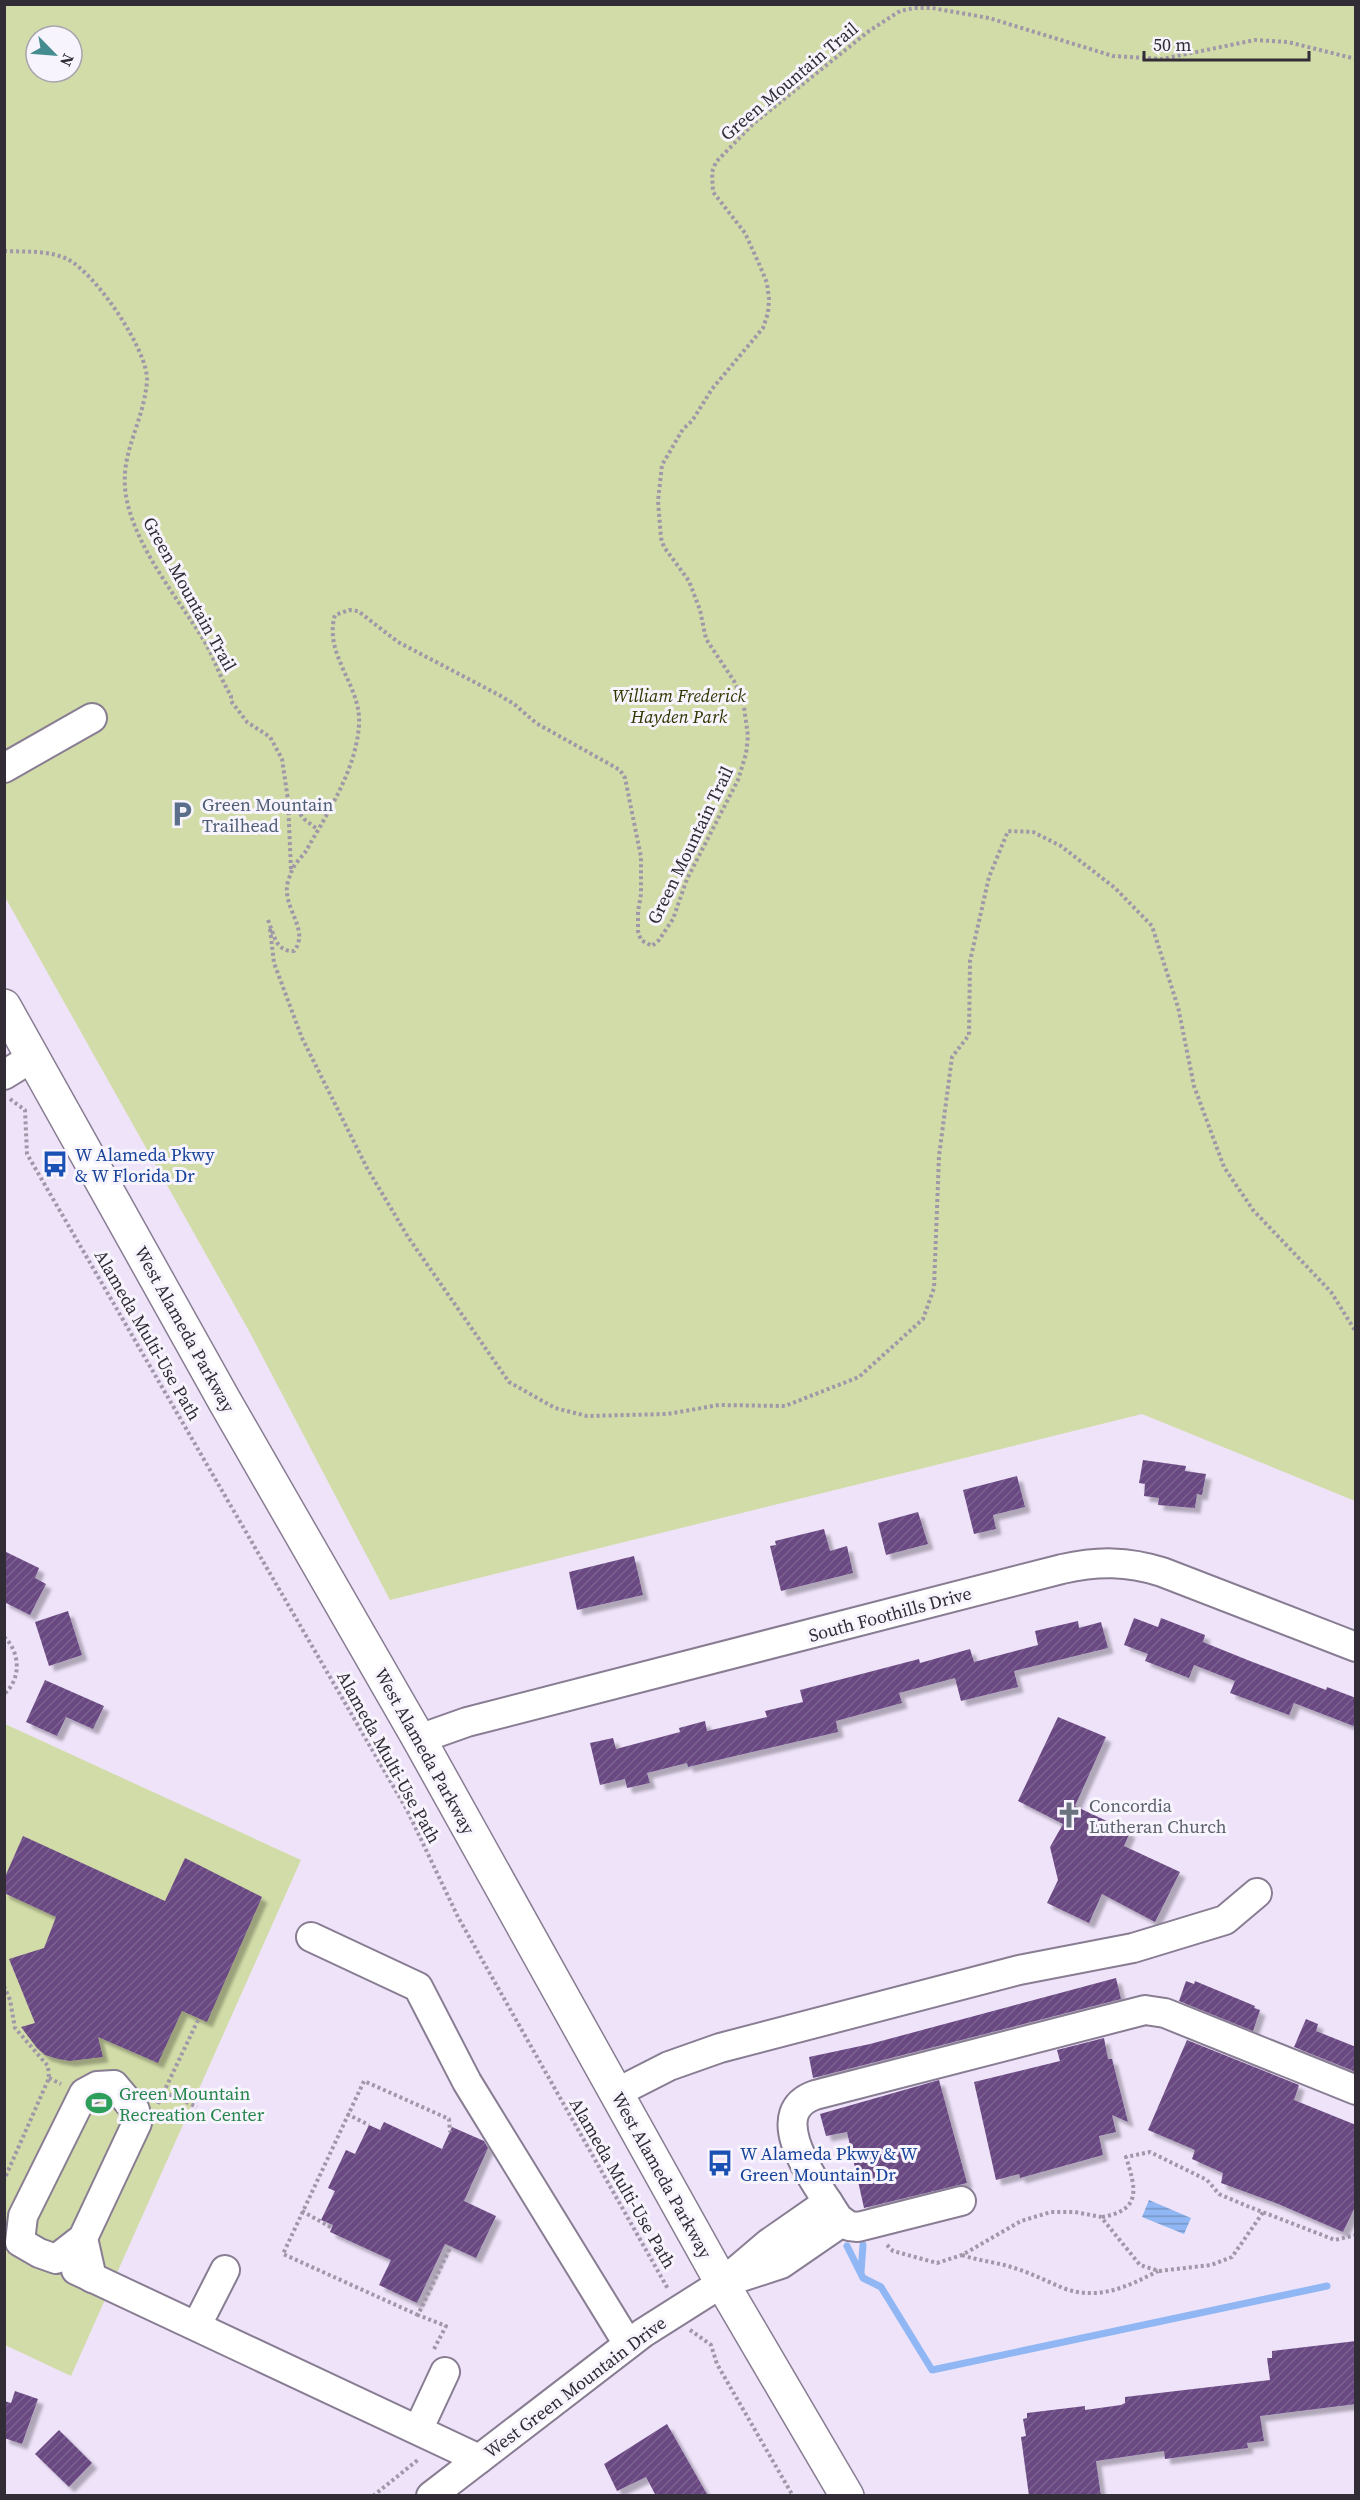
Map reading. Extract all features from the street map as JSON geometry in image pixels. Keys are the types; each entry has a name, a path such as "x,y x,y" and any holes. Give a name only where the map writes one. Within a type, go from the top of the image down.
{"main road":[{"name":"West Alameda Parkway","path":"4,1006 224,1400 419,1739 722,2283 847,2496"}],"street":[{"path":"4,768 92,718"},
{"path":"4,1076 33,1057"},
{"name":"South Foothills Drive","path":"419,1739 467,1722 1062,1569 1099,1563 1133,1564 1162,1572 1356,1647"},
{"path":"616,2092 669,2066 720,2048 1019,1970 1133,1948 1225,1920 1257,1893"},
{"path":"311,1936 418,1987 466,2082 628,2344"},
{"path":"961,2201 868,2226 849,2226 835,2212 794,2143 792,2135 795,2112 804,2100 815,2095 1133,2013 1157,2011 1356,2090"},
{"path":"56,2259 83,2238 137,2123 135,2110 114,2085 97,2086 84,2093 23,2216 20,2242 479,2459"},
{"name":"West Green Mountain Drive","path":"430,2496 628,2344 722,2283 769,2243 835,2212"},
{"path":"83,2238 92,2278"},
{"path":"197,2325 225,2270"},
{"path":"418,2430 438,2363"}],"path":[{"name":"Green Mountain Trail","path":"291,871 305,853 342,784 354,753 359,725 355,697 340,665 332,626 335,615 349,610 358,611 398,642 499,695 514,704 536,723 620,770 629,789 641,857 638,931 641,940 652,946 659,940 673,919 687,879 738,780 747,745 743,700 734,681 706,639 700,610 689,581 664,547 661,538 658,501 662,465 683,429 692,421 712,389 763,328 768,313 770,299 767,283 745,233 713,192 712,172 716,162 753,124 869,31 900,11 932,8 1005,22 1113,56 1162,59 1270,39 1356,59"},
{"name":"Green Mountain Trail","path":"4,251 49,253 69,260 85,270 129,328 142,357 147,377 144,404 127,449 124,471 128,506 135,528 182,611 204,640 231,696 231,701 247,722 270,737 282,759 288,800 291,871 286,891 300,936 299,945 294,951 285,952 278,945 268,920 274,963 302,1038 367,1168 408,1237 509,1383 555,1408 587,1416 667,1414 719,1405 785,1406 859,1377 923,1319 934,1288 939,1155 952,1057 969,1035 970,961 989,877 1008,831 1032,832 1061,846 1114,888 1152,926 1178,1007 1194,1086 1224,1167 1253,1210 1331,1292 1356,1332"},
{"path":"288,800 298,809 304,819 317,829"},
{"name":"Alameda Multi-Use Path","path":"4,1095 25,1110 27,1154 407,1810 458,1917 679,2309 693,2333 711,2345 717,2364 793,2496"},
{"path":"4,1636 13,1645 18,1665 9,1689 4,1694"},
{"path":"4,1986 10,2000 15,2028 48,2066 49,2078 5,2176"},
{"path":"4,1997 10,2000"},
{"path":"438,2363 446,2326 283,2254 364,2081 449,2119 450,2132"},
{"path":"164,2092 197,2107"},
{"path":"347,2114 369,2125"},
{"path":"881,2239 893,2251 937,2263 962,2255 1022,2221 1051,2212 1075,2212 1101,2217 1120,2214 1132,2202 1135,2186 1126,2157 1150,2152 1207,2180 1219,2194 1335,2240 1356,2235"},
{"path":"302,2211 332,2228"},
{"path":"962,2255 985,2263 1011,2266 1066,2289 1092,2295 1123,2288 1159,2271 1211,2265 1232,2257 1264,2211"},
{"path":"1101,2217 1140,2265 1159,2271"},
{"path":"418,2315 451,2247"},
{"path":"373,2496 420,2460"}],"green space":[{"name":"William Frederick Hayden Park","path":"4,5 1355,5 1355,1501 1142,1414 390,1600 249,1331 5,897"},
{"name":"Green Mountain Recreation Center","path":"5,1724 301,1860 71,2376 5,2345"}],"water":[{"path":"1149,2200 1191,2218 1184,2234 1142,2217"}],"building":[{"path":"1143,1460 1186,1466 1185,1471 1206,1474 1202,1495 1197,1494 1195,1508 1158,1505 1159,1498 1144,1496 1145,1484 1139,1483"},
{"path":"1017,1476 1025,1507 993,1515 996,1529 974,1534 963,1490"},
{"path":"918,1512 928,1544 886,1555 878,1523"},
{"path":"824,1529 830,1551 847,1546 853,1573 781,1591 770,1546 776,1545 775,1541"},
{"path":"4,1551 39,1568 35,1578 46,1584 30,1615 4,1602"},
{"path":"634,1556 643,1595 577,1610 569,1572"},
{"path":"68,1611 82,1655 49,1666 35,1622"},
{"path":"1134,1618 1158,1627 1161,1618 1205,1635 1203,1642 1326,1690 1327,1687 1356,1698 1356,1727 1294,1703 1289,1715 1230,1693 1235,1681 1194,1665 1189,1678 1145,1661 1148,1654 1124,1645"},
{"path":"1078,1621 1079,1628 1101,1622 1108,1648 1014,1671 1018,1687 961,1701 955,1678 899,1693 902,1703 836,1721 838,1732 688,1767 687,1763 647,1773 650,1783 627,1788 625,1779 600,1785 590,1743 613,1738 616,1749 680,1732 679,1728 705,1721 707,1731 767,1717 765,1711 803,1702 800,1690 919,1659 920,1663 970,1649 974,1662 1038,1645 1035,1631"},
{"path":"45,1680 104,1706 93,1729 66,1717 57,1736 26,1722"},
{"name":"Concordia Lutheran Church","path":"1058,1717 1106,1737 1075,1806 1130,1832 1124,1846 1180,1872 1155,1922 1102,1894 1089,1923 1047,1903 1058,1880 1050,1847 1063,1824 1018,1801"},
{"name":"Green Mountain Recreation Center","path":"23,1836 165,1901 185,1858 262,1897 207,2022 182,2011 158,2063 98,2037 103,2057 70,2061 58,2059 45,2055 21,2027 35,2023 9,1959 44,1948 56,1917 4,1893 4,1879"},
{"path":"1116,1978 1121,1999 813,2078 809,2057 870,2044"},
{"path":"1186,1981 1194,1984 1195,1981 1255,2006 1254,2008 1260,2010 1253,2031 1179,2001"},
{"path":"1306,2019 1318,2024 1316,2031 1356,2047 1356,2072 1294,2047"},
{"path":"1104,2038 1108,2059 1112,2059 1128,2122 1112,2115 1116,2132 1099,2136 1103,2155 1020,2178 1019,2174 996,2180 974,2082 1060,2061 1057,2050"},
{"path":"1187,2040 1299,2085 1294,2100 1356,2125 1356,2205 1343,2232 1276,2203 1221,2183 1223,2173 1192,2159 1195,2150 1148,2130"},
{"path":"939,2080 967,2183 864,2208 847,2132 826,2136 820,2114"},
{"path":"384,2122 442,2149 452,2127 484,2141 488,2148 464,2201 496,2216 476,2258 445,2244 417,2303 379,2285 391,2260 330,2232 333,2225 321,2220 335,2191 328,2188 346,2150 355,2154 369,2125 380,2130"},
{"path":"1356,2341 1356,2404 1260,2416 1264,2441 1247,2443 1248,2448 1165,2459 1164,2451 1096,2461 1101,2496 1029,2496 1021,2437 1026,2436 1023,2419 1027,2418 1027,2413 1085,2406 1085,2410 1121,2405 1125,2403 1125,2397 1270,2380 1267,2358 1272,2358 1272,2351"},
{"path":"15,2391 38,2399 22,2444 4,2438 4,2401 11,2403"},
{"path":"667,2424 708,2496 656,2496 646,2477 617,2491 604,2464"},
{"path":"59,2430 92,2463 69,2487 35,2454"}],"waterway":[{"path":"861,2272 863,2245"},
{"path":"847,2246 863,2278 881,2287 932,2370 1327,2286"}],"place":[{"name":"Green Mountain Trailhead","path":"182,814"},
{"name":"W Alameda Pkwy & W Florida Dr","path":"55,1164"},
{"name":"Concordia Lutheran Church","path":"1069,1815"},
{"name":"Green Mountain Recreation Center","path":"99,2103"},
{"name":"W Alameda Pkwy & W Green Mountain Dr","path":"720,2163"}]}
